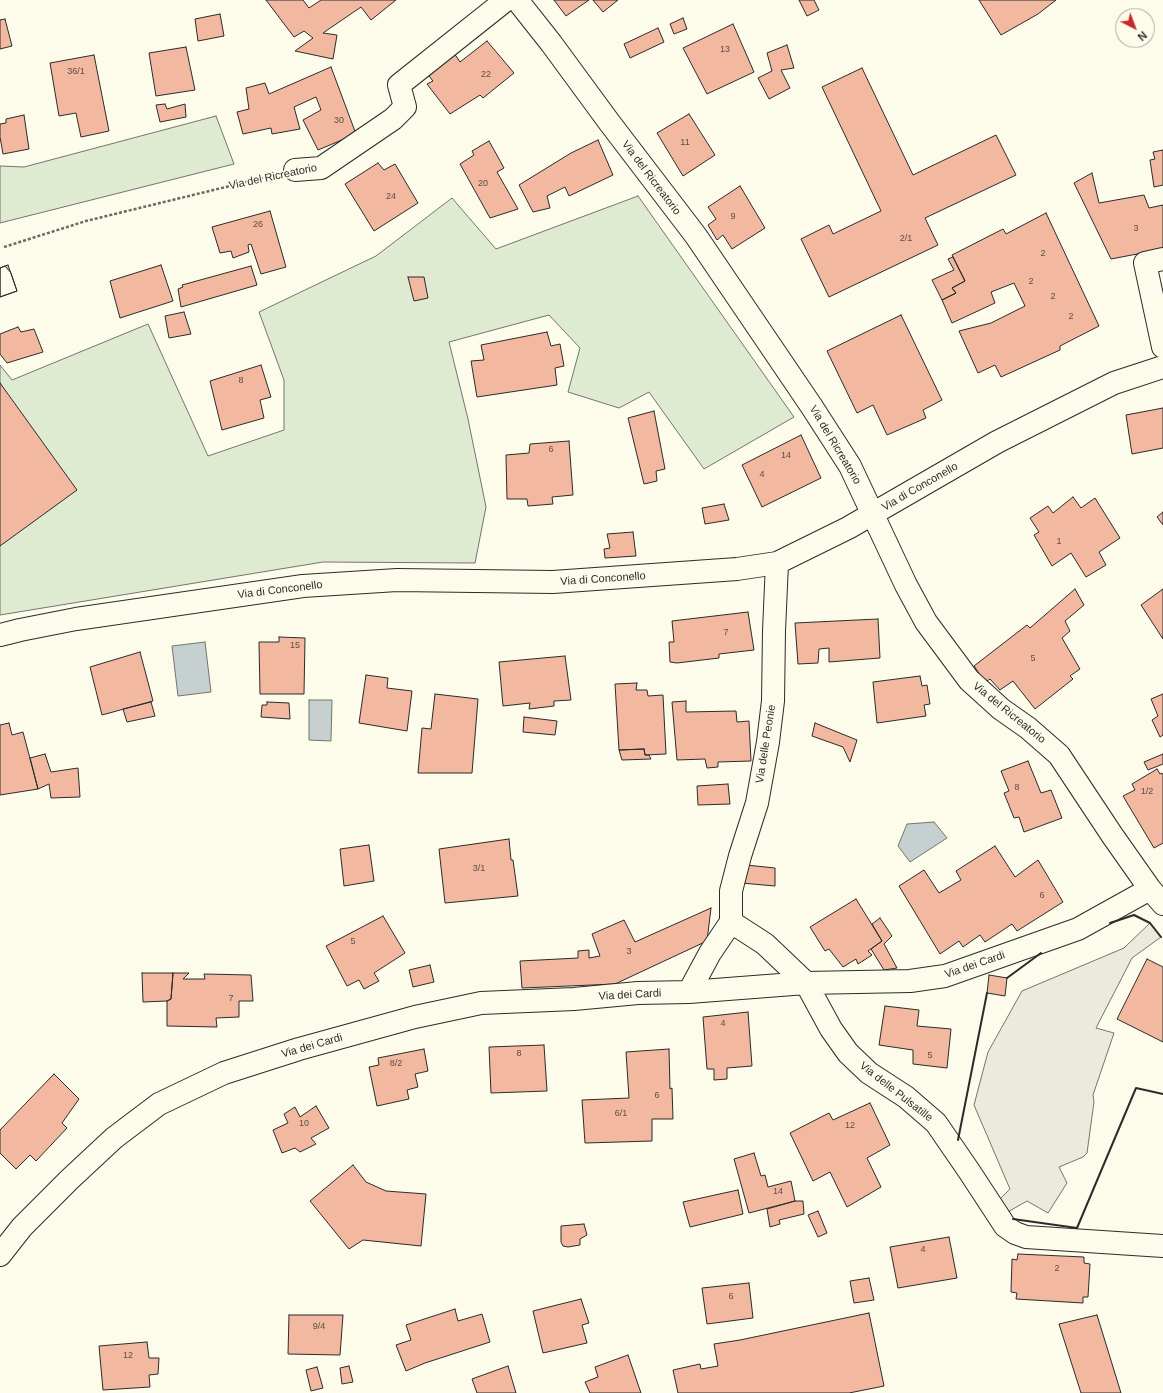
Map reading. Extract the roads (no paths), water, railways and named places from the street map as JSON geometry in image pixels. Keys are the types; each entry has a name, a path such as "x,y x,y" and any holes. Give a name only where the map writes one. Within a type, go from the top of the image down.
{"street":[{"name":"Via del Ricreatorio","path":"295,170 321,168 393,119 405,107 399,85 506,0"},
{"name":"Via del Ricreatorio","path":"517,0 696,236 816,413 850,466 906,585 926,622 969,680 1059,755 1112,835 1157,897"},
{"path":"1163,259 1145,263 1163,347"},
{"name":"Via di Conconello","path":"0,635 76,619 303,586 397,580 553,582 737,569 777,563 848,528 997,442 1114,383 1163,367"},
{"name":"Via delle Peonie","path":"731,922 731,891 740,856 757,803 768,742 773,701 777,563"},
{"name":"Via dei Cardi","path":"0,1255 22,1227 70,1179 114,1138 159,1104 224,1073 299,1049 415,1017 481,1002 574,998 638,993 689,992 806,983 910,981 945,976 1078,929 1157,897"},
{"path":"689,992 710,953 731,922"},
{"name":"Via delle Pulsatille","path":"731,922 765,944 806,983 831,1029 848,1053 869,1073 906,1097 936,1123 1005,1226 1015,1233 1026,1237 1159,1245"}]}
